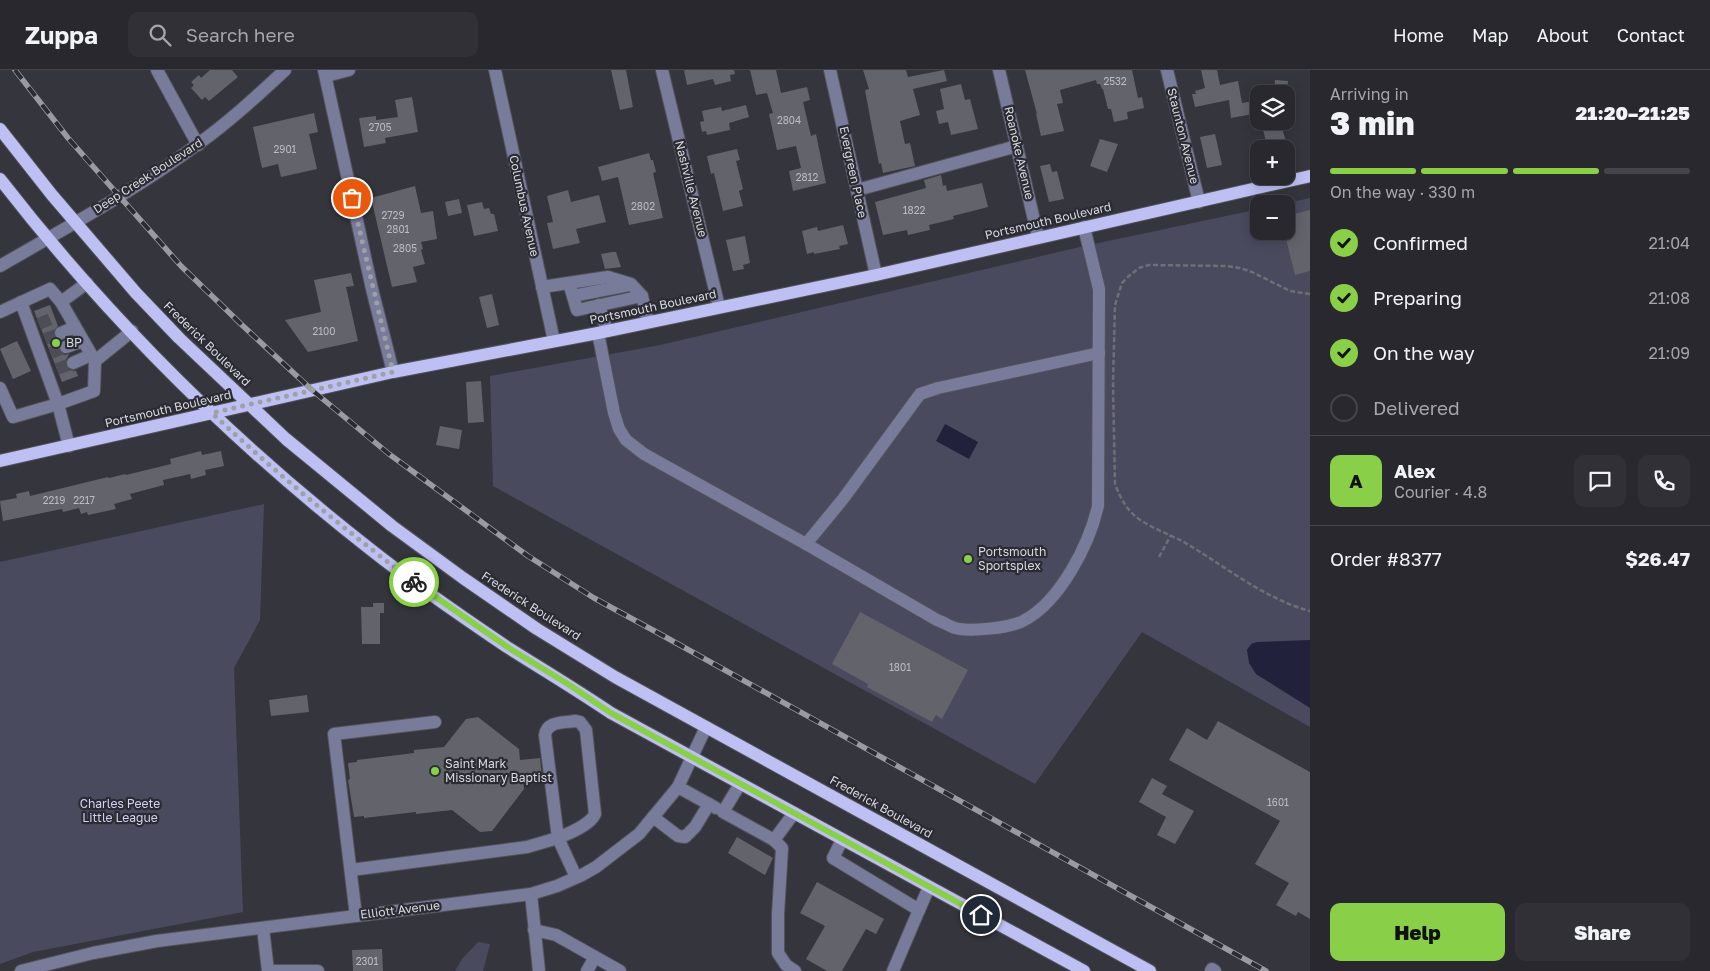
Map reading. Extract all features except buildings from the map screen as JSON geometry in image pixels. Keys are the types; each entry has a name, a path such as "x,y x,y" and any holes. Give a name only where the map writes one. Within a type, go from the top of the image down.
{"main road":[{"name":"Frederick Boulevard","path":"0,129 75,222 136,293 179,338 333,478 392,526 463,578 545,634 615,676 1150,971"},
{"name":"Portsmouth Boulevard","path":"0,461 393,372 602,332 876,275 1310,176"},
{"path":"0,179 87,283 212,413 258,456 371,550 509,648 611,713 1084,971"}],"street":[{"path":"157,70 198,145"},
{"name":"Deep Creek Boulevard","path":"0,266 144,181 198,145 232,118 285,70"},
{"path":"349,70 325,73 370,279 393,372"},
{"name":"Columbus Avenue","path":"494,70 554,341"},
{"name":"Nashville Avenue","path":"662,70 719,307"},
{"name":"Evergreen Place","path":"830,70 876,275"},
{"name":"Roanoke Avenue","path":"999,70 1038,237"},
{"name":"Staunton Avenue","path":"1167,70 1199,202"},
{"path":"857,190 1017,146"},
{"path":"599,305 614,414 619,429 626,440 644,454 806,544 937,620 955,628 987,629 1022,622 1052,598 1081,555 1093,526 1098,506 1099,289 1084,227"},
{"path":"542,288 608,277 631,284 642,296 648,322"},
{"path":"55,318 87,283"},
{"path":"569,283 577,310 642,296"},
{"path":"573,296 631,284"},
{"path":"0,312 50,289 64,307 93,358 94,391 13,417 0,388"},
{"path":"21,302 35,326 52,372 69,446"},
{"path":"60,332 75,327"},
{"path":"73,363 93,358 132,331"},
{"path":"66,347 83,341"},
{"path":"806,544 843,499 920,394 938,388 1099,353"},
{"path":"356,916 334,734 436,722"},
{"path":"351,870 527,847 558,838 591,820 595,814 586,730 580,722 554,724 549,726 545,735 558,838 576,877"},
{"name":"Elliott Avenue","path":"23,971 93,953 157,941 531,894 557,886 596,867 639,834 678,786 706,726"},
{"path":"723,812 740,784"},
{"path":"678,786 774,840 782,848 778,953 786,966 795,971"},
{"path":"653,817 678,836 685,837 695,827 709,804"},
{"path":"774,840 794,813"},
{"path":"842,840 833,858 919,910"},
{"path":"893,971 929,887"},
{"path":"531,894 539,971"},
{"path":"263,928 268,971 318,971"},
{"path":"534,930 556,936 620,971"},
{"path":"587,971 595,957"},
{"path":"1211,971 1212,969 1215,971"}],"path":[{"path":"1310,294 1290,290 1252,272 1227,266 1149,265 1139,268 1122,283 1115,306 1113,384 1115,484 1121,500 1136,517 1171,535 1264,591 1295,607 1310,611"},
{"path":"1158,557 1171,535"}],"green space":[{"name":"Portsmouth Sportsplex","path":"1310,198 1310,727 1142,632 1035,784 493,486 490,376 660,345 1080,247 1250,211 1250,240 1295,240 1295,201"},
{"name":"Charles Peete Little League","path":"264,504 260,620 234,668 243,912 33,952 0,964 0,562"},
{"path":"478,942 490,944 483,971 455,971 462,959"}],"shaded area":[{"path":"945,424 978,442 969,459 936,441"},
{"path":"1310,640 1310,708 1256,674 1249,663 1247,650 1251,644 1257,642"}],"tunnel":[{"path":"39,324 55,317"},
{"path":"45,339 61,333"},
{"path":"51,353 66,347"},
{"path":"57,369 73,363"}],"railway":[{"path":"15,70 68,138 181,266 242,325 312,390 389,454 528,556 594,598 1266,971"}],"way so far":[{"path":"352,198 393,372 212,413 258,456 328,515 414,582"}],"place":[{"name":"BP","path":"56,343"},
{"name":"Portsmouth Sportsplex","path":"968,559"},
{"name":"Saint Mark Missionary Baptist","path":"435,771"}],"route":[{"path":"414,582 509,648 611,713 981,915"}]}
